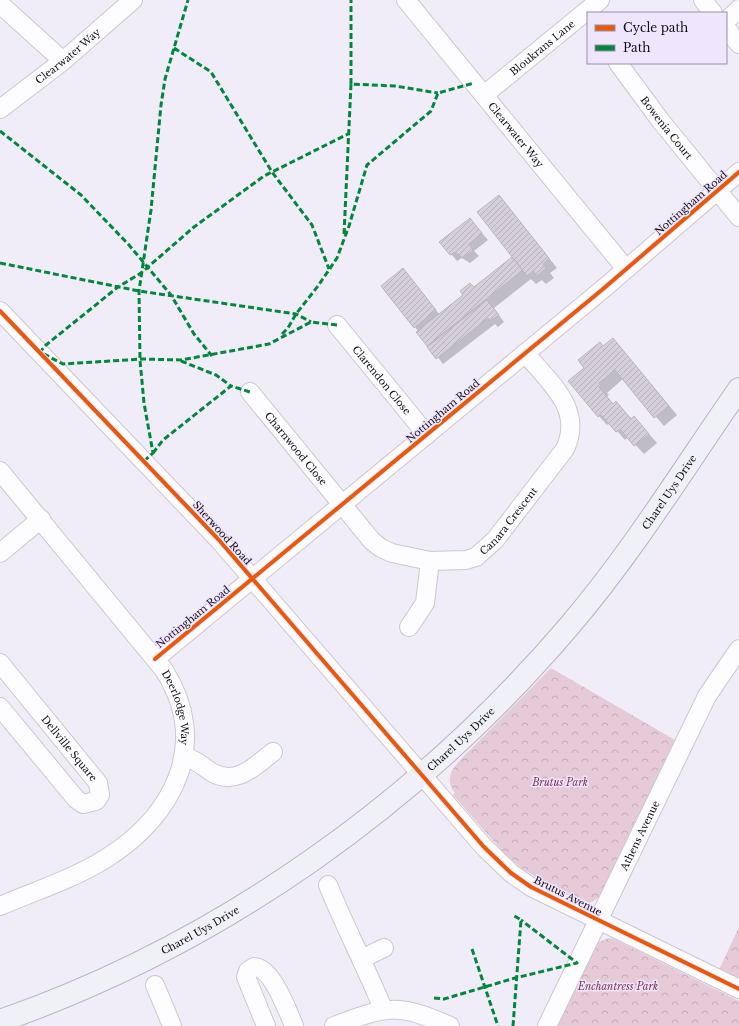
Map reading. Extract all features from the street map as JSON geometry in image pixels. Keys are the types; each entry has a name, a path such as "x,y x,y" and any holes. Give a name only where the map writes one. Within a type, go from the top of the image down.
{"main road":[{"name":"Charel Uys Drive","path":"0,1021 53,1001 116,973 174,945 239,908 339,841 421,775 472,729 522,680 576,618 629,548 739,389"}],"street":[{"name":"Clearwater Way","path":"0,109 63,61 133,0"},
{"name":"Clearwater Way","path":"406,0 626,269"},
{"name":"Bloukrans Lane","path":"591,12 600,0"},
{"path":"703,0 712,12"},
{"path":"0,4 63,61"},
{"path":"727,20 739,9"},
{"name":"Bloukrans Lane","path":"484,95 585,20"},
{"path":"727,29 739,44"},
{"name":"Bowenia Court","path":"619,64 660,120 739,217"},
{"name":"Nottingham Road","path":"155,659 427,435 626,269 739,172"},
{"name":"Sherwood Road","path":"0,311 190,508 421,775"},
{"name":"Clarendon Close","path":"337,326 427,435"},
{"name":"Canara Crescent","path":"342,504 372,541 380,548 392,553 430,561 466,560 476,557 486,549 495,540 566,448 571,432 572,423 568,407 525,353"},
{"name":"Charnwood Close","path":"250,392 342,504"},
{"name":"Deerlodge Way","path":"0,471 155,659 171,682 182,708 186,736 184,757 178,778 168,797 153,817 130,841 90,868 0,906"},
{"path":"0,553 41,519"},
{"path":"409,627 425,603 430,561"},
{"name":"Athens Avenue","path":"547,1026 707,696 739,649"},
{"name":"Dellville Square","path":"0,663 98,783 100,791 98,798 88,804 80,802 0,707"},
{"path":"184,757 192,758 215,774 230,778 240,776 248,772 272,752"},
{"name":"Brutus Avenue","path":"421,775 484,848 511,873 531,887 739,989"},
{"path":"328,885 345,928 361,958 383,1009"},
{"path":"361,958 384,948"},
{"path":"266,1026 246,977 248,970 254,967 264,971 282,997 294,1026"},
{"path":"155,985 172,1026"},
{"path":"345,1024 383,1009 419,1013 450,1026"}],"green space":[{"name":"Brutus Park","path":"551,668 675,740 601,896 590,903 544,882 520,867 505,854 453,795 455,793 450,783 452,770 458,762"},
{"path":"739,927 739,982 718,972"},
{"name":"Enchantress Park","path":"609,938 614,939 739,1001 739,1026 554,1026 594,944"}],"building":[{"path":"499,195 549,258 543,264 546,268 537,276 533,271 527,276 477,212"},
{"path":"470,218 482,233 469,244 473,250 463,258 455,252 450,255 439,242"},
{"path":"512,257 523,270 427,346 416,332 463,295 460,291 470,283 474,287"},
{"path":"403,268 436,310 414,328 381,286"},
{"path":"487,300 499,315 490,321 488,318 436,359 427,347"},
{"path":"613,338 669,406 654,418 615,370 599,383 601,386 599,387 613,404 616,401 631,419 634,416 649,434 634,446 620,429 616,432 601,415 598,417 568,381 584,368 578,360 600,342 603,346"}],"marked path":[{"path":"144,461 153,453 144,403 140,360 139,291 151,210 161,105 165,79 188,0"},
{"path":"351,0 351,84"},
{"path":"174,48 211,72 272,172 312,225 329,269"},
{"path":"282,334 288,328 296,314 318,286 337,258 349,226 367,165 431,111 438,93 474,83"},
{"path":"344,234 351,84 395,86 438,93"},
{"path":"0,131 81,195 129,245 171,295 194,334 212,356"},
{"path":"337,325 311,322 269,344 181,360 143,359 63,364 40,352 46,345 118,287 141,273 194,227 264,176 348,134"},
{"path":"0,263 139,291 296,314 311,322"},
{"path":"181,361 216,375 231,386"},
{"path":"153,453 163,440 231,386 250,392"},
{"path":"513,915 521,920 513,1026"},
{"path":"434,998 444,999 515,978 577,963 521,920"},
{"path":"472,949 498,1026"}],"cycle path":[{"path":"155,659 603,289 739,172"},
{"path":"0,311 219,540 484,847 511,873 531,887 739,989"}]}
